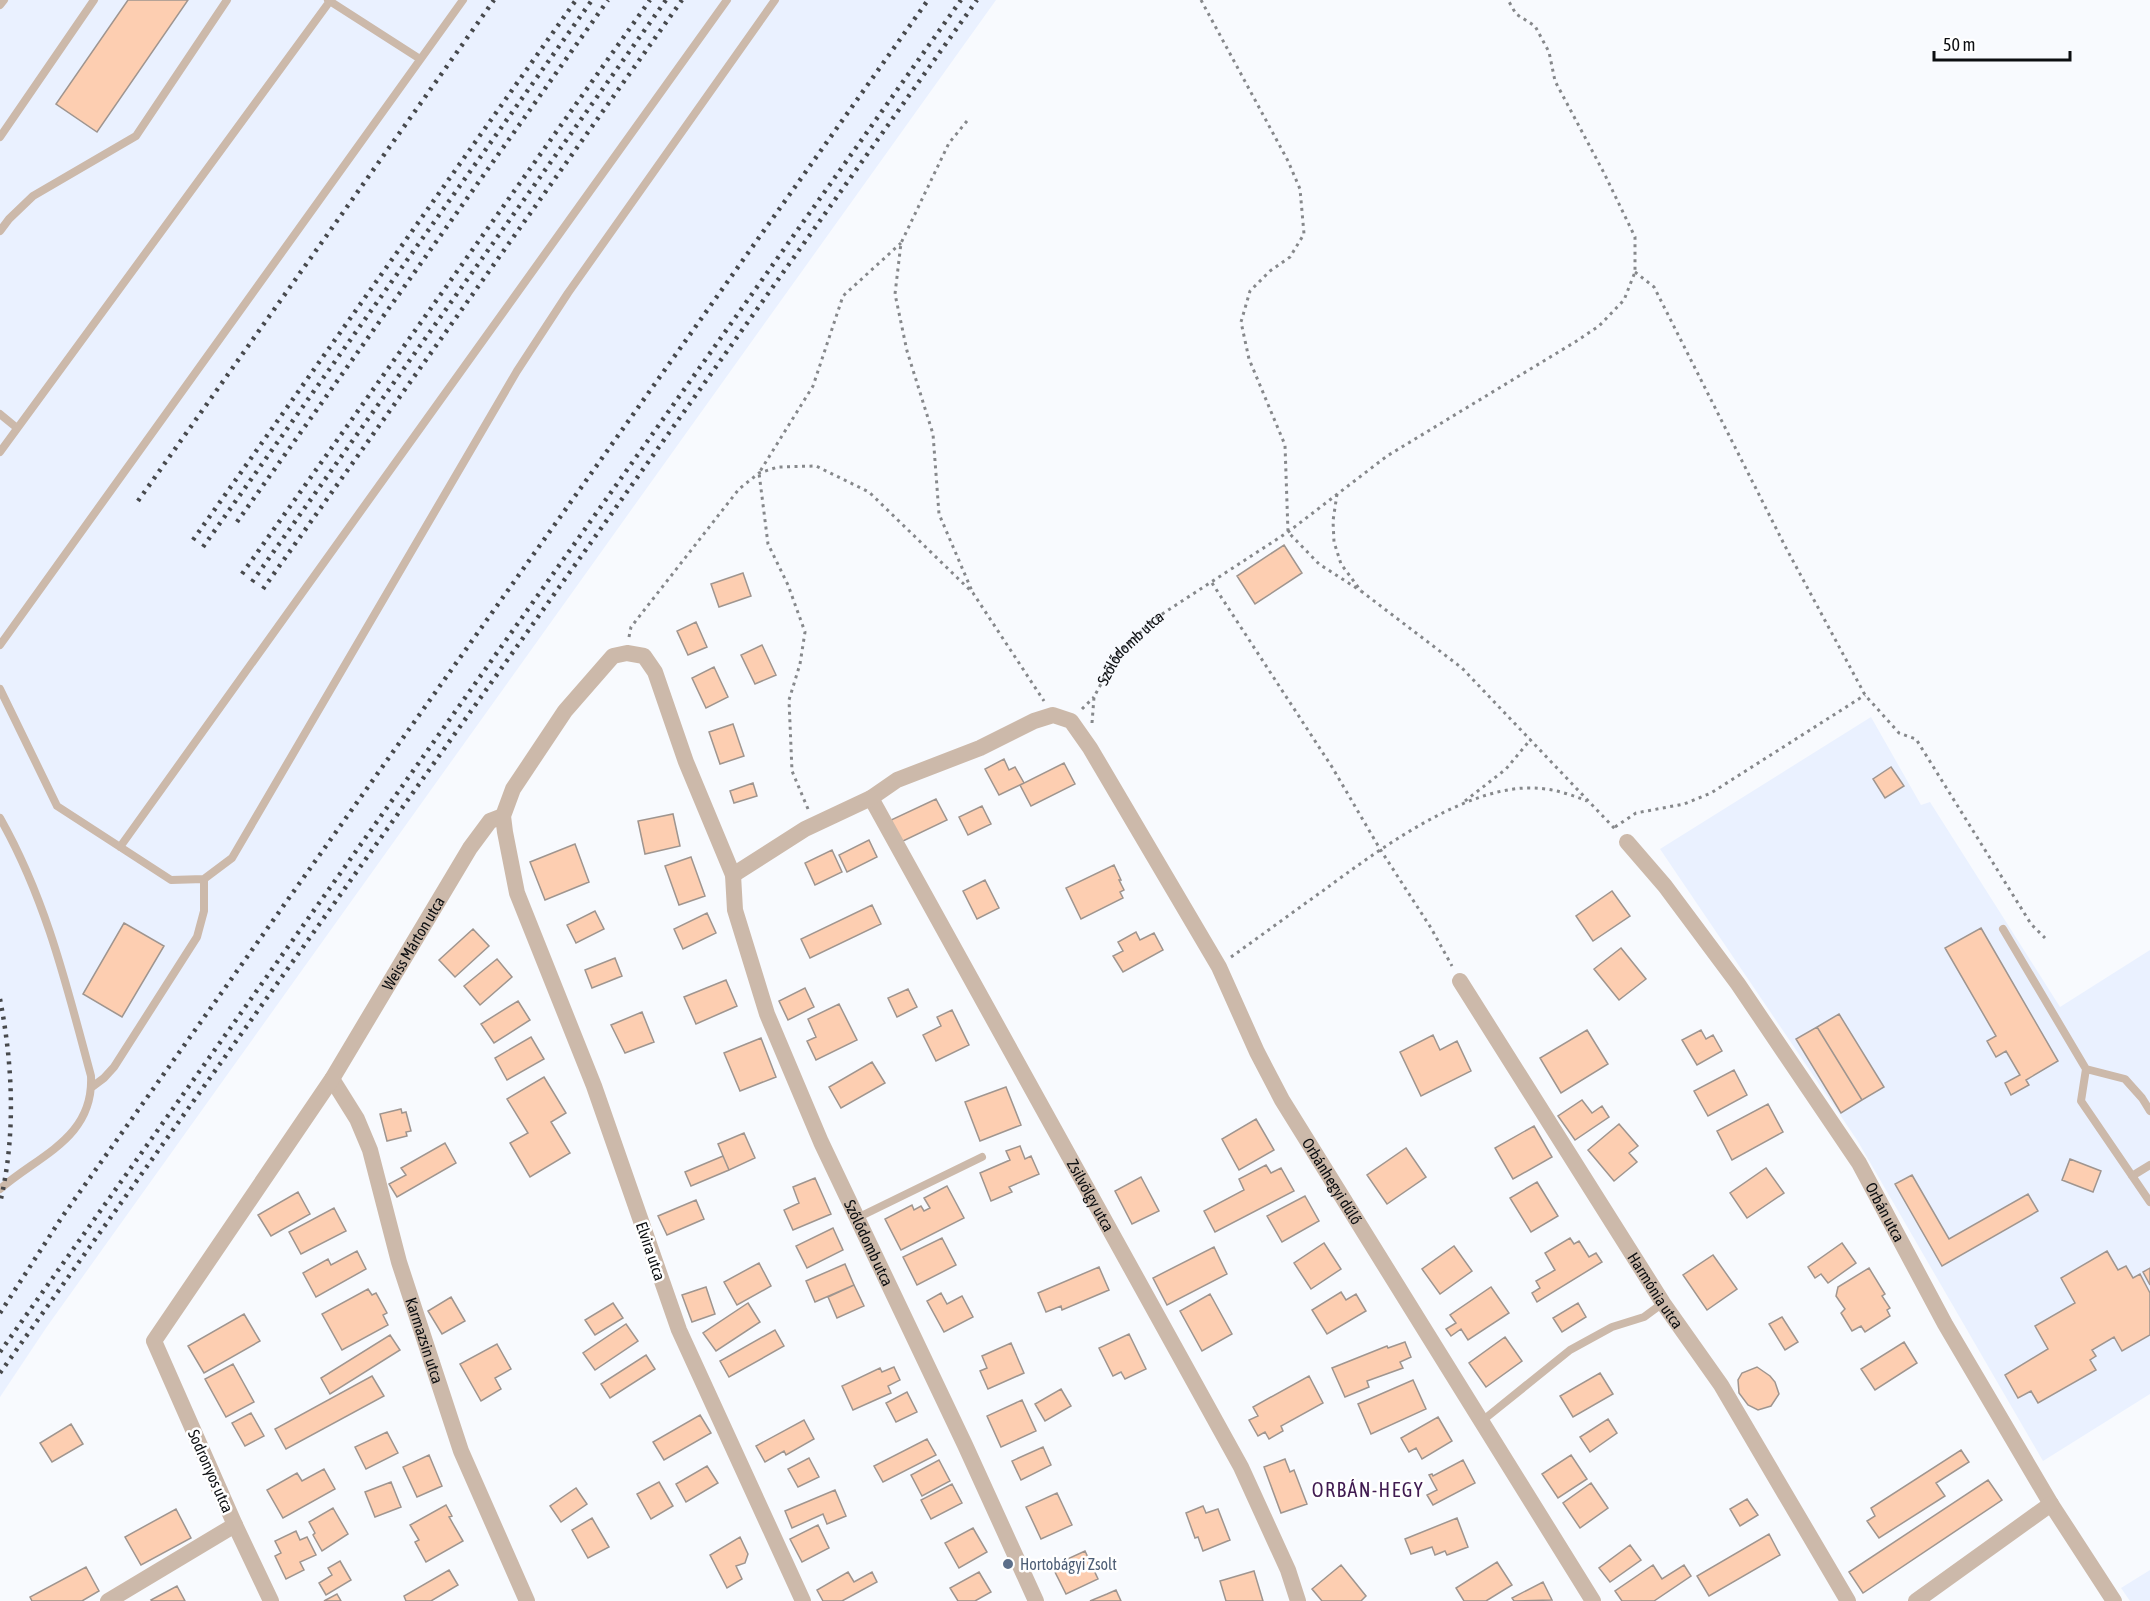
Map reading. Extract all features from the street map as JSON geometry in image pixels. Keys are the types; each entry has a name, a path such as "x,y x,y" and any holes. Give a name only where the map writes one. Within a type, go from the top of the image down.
{"street":[{"path":"503,816 513,789 565,711 613,656 627,653"},
{"name":"Szőlődomb utca","path":"627,653 644,656 655,672 686,762 733,875 735,910 767,1014 821,1142 1036,1601"},
{"path":"733,875 815,824 871,798 897,780 980,748 1034,721 1053,715 1071,721 1090,748"},
{"name":"Orbánhegyi dűlő","path":"1090,748 1219,967 1257,1052 1282,1100 1593,1601"},
{"name":"Zsilvölgy utca","path":"871,798 1241,1467 1288,1570 1298,1601"},
{"name":"Elvira utca","path":"503,816 517,893 594,1086 679,1330 803,1601"},
{"name":"Weiss Márton utca","path":"154,1341 332,1079 470,848 489,821 503,816"},
{"name":"Orbán utca","path":"1627,842 1665,886 1738,984 1859,1163 1935,1306 2050,1504 2114,1601"},
{"name":"Harmónia utca","path":"1460,981 1663,1303 1720,1385 1848,1601"},
{"name":"Karmazsin utca","path":"332,1079 357,1119 370,1150 399,1262 461,1451 527,1601"},
{"name":"Sodronyos utca","path":"154,1341 235,1526 271,1601"},
{"path":"1916,1601 2050,1504"},
{"path":"108,1601 235,1526"}],"lane":[{"path":"0,5 3,0"},
{"path":"0,137 94,0"},
{"path":"0,231 33,196 136,136 227,0"},
{"path":"0,645 463,0"},
{"path":"120,847 727,0"},
{"path":"0,688 57,806 171,880 204,879 232,858 516,371 568,292 775,0"},
{"path":"0,452 329,1 420,59"},
{"path":"0,414 18,428"},
{"path":"0,818 14,842 40,899 60,962 92,1087 87,1112 69,1136 0,1189"},
{"path":"92,1087 114,1067 198,937 204,911 204,879"},
{"path":"2003,929 2086,1068 2081,1101 2150,1202"},
{"path":"2086,1068 2125,1079 2150,1111"},
{"path":"857,1218 982,1157"},
{"path":"2132,1176 2150,1165"},
{"path":"1482,1421 1570,1350 1612,1327 1644,1317 1663,1303"}],"path":[{"path":"1201,0 1288,161 1300,189 1304,234 1290,257 1270,271 1250,291 1241,321 1249,359 1285,445 1288,532 1319,564 1361,591 1462,668 1627,842"},
{"path":"1508,0 1516,14 1535,26 1549,52 1555,81 1604,172 1635,237 1635,272 1654,287 1785,546 1865,695 1899,733 1916,739 2031,924 2045,938"},
{"path":"967,121 950,143 901,243 895,294 907,351 933,434 939,514 973,593 1053,715"},
{"path":"627,653 631,627 739,489 759,473 813,386 843,296 901,243"},
{"name":"Szőlődomb utca","path":"1090,748 1094,697 1117,654 1156,618 1288,532 1387,456 1599,326 1624,300 1635,272"},
{"path":"759,473 778,467 816,466 869,492 973,593"},
{"path":"759,473 768,544 788,585 805,632 800,664 789,700 792,771 815,824"},
{"path":"1336,494 1333,521 1334,542 1341,564 1361,591"},
{"path":"1212,583 1332,767 1380,849 1431,928 1460,981"},
{"path":"1614,828 1636,813 1684,804 1711,793 1865,695"},
{"path":"1219,967 1380,849 1461,803 1506,769 1531,739"},
{"path":"1461,803 1493,793 1525,788 1557,790 1589,802"}],"shaded area":[{"path":"0,0 996,0 46,1328 0,1397"},
{"path":"1871,717 1921,805 1930,802 2060,1007 2150,950 2150,1394 2043,1461 1857,1140 1660,849"},
{"path":"2150,1570 2150,1601 2130,1601 2121,1588"}],"building":[{"path":"128,0 188,0 97,132 56,104"},
{"path":"1284,545 1302,573 1255,604 1237,576"},
{"path":"743,573 751,596 719,607 711,584"},
{"path":"696,622 707,647 688,655 677,631"},
{"path":"762,645 776,675 755,684 741,655"},
{"path":"714,667 728,697 706,708 692,678"},
{"path":"733,724 744,756 720,764 709,732"},
{"path":"1004,759 1009,770 1015,767 1024,783 999,795 985,769"},
{"path":"1064,763 1075,784 1031,806 1020,785"},
{"path":"1891,767 1904,786 1885,798 1873,779"},
{"path":"753,783 757,796 734,803 730,791"},
{"path":"936,799 947,820 901,842 891,820"},
{"path":"982,806 991,824 968,835 959,817"},
{"path":"673,814 680,846 645,854 638,821"},
{"path":"869,840 877,857 847,872 839,855"},
{"path":"575,844 589,882 545,900 530,862"},
{"path":"832,850 842,872 815,885 805,863"},
{"path":"691,857 705,896 679,905 665,866"},
{"path":"1114,865 1124,890 1120,892 1123,898 1081,919 1066,888"},
{"path":"985,880 999,908 977,919 963,891"},
{"path":"1612,891 1630,916 1593,941 1576,916"},
{"path":"872,905 881,924 810,958 801,939"},
{"path":"595,911 604,929 576,943 567,925"},
{"path":"707,913 716,933 683,949 674,929"},
{"path":"124,923 164,946 122,1017 83,994"},
{"path":"1981,928 2058,1061 2026,1080 2029,1085 2011,1095 2005,1083 2020,1075 2006,1051 1996,1057 1987,1041 1996,1036 1945,948"},
{"path":"473,929 489,946 455,977 439,960"},
{"path":"1136,932 1140,940 1154,933 1163,950 1123,972 1113,956 1123,951 1118,942"},
{"path":"1621,948 1646,979 1619,1000 1594,969"},
{"path":"615,958 622,976 592,988 585,970"},
{"path":"497,959 512,977 480,1005 464,986"},
{"path":"726,980 737,1006 696,1024 684,997"},
{"path":"805,988 814,1007 788,1020 779,1001"},
{"path":"908,989 917,1007 897,1017 888,998"},
{"path":"518,1001 530,1020 494,1043 481,1024"},
{"path":"839,1004 857,1040 816,1060 807,1041 816,1037 808,1019"},
{"path":"952,1010 969,1045 936,1061 923,1035 941,1026 937,1017"},
{"path":"642,1012 654,1042 625,1053 611,1025"},
{"path":"1839,1014 1884,1087 1862,1100 1817,1027"},
{"path":"1817,1027 1862,1100 1841,1113 1796,1039"},
{"path":"1587,1030 1608,1064 1561,1093 1540,1058"},
{"path":"1701,1030 1706,1039 1713,1035 1722,1051 1697,1065 1682,1040"},
{"path":"1433,1035 1440,1050 1457,1041 1471,1071 1421,1096 1400,1052"},
{"path":"531,1037 544,1059 507,1080 495,1058"},
{"path":"761,1038 776,1077 740,1091 724,1053"},
{"path":"872,1062 885,1083 841,1108 829,1087"},
{"path":"1734,1070 1747,1095 1708,1116 1694,1091"},
{"path":"544,1077 566,1113 551,1122 570,1153 530,1177 510,1143 528,1133 507,1099"},
{"path":"1006,1087 1021,1125 980,1141 965,1102"},
{"path":"1582,1100 1592,1113 1602,1106 1609,1117 1575,1140 1558,1116"},
{"path":"1768,1104 1783,1132 1732,1160 1717,1131"},
{"path":"401,1109 402,1113 406,1112 411,1131 406,1132 407,1136 387,1141 380,1114"},
{"path":"1256,1119 1274,1150 1239,1170 1222,1139"},
{"path":"1619,1124 1638,1146 1629,1153 1637,1162 1614,1181 1588,1150"},
{"path":"1534,1126 1552,1157 1513,1179 1495,1148"},
{"path":"744,1133 755,1158 729,1170 718,1144"},
{"path":"445,1143 456,1163 397,1197 389,1184 406,1175 401,1168"},
{"path":"1020,1146 1025,1159 1031,1156 1039,1174 1009,1187 1012,1192 991,1201 980,1173 1010,1160 1006,1151"},
{"path":"1406,1148 1426,1177 1387,1204 1367,1175"},
{"path":"723,1156 729,1170 691,1186 685,1172"},
{"path":"2070,1159 2101,1171 2093,1192 2062,1180"},
{"path":"1266,1165 1271,1173 1281,1168 1294,1191 1215,1232 1204,1211 1244,1190 1239,1179"},
{"path":"1766,1168 1784,1193 1747,1218 1730,1193"},
{"path":"1912,1175 1949,1239 2028,1194 2038,1211 1942,1266 1895,1184"},
{"path":"1141,1177 1159,1211 1132,1224 1115,1191"},
{"path":"815,1178 831,1214 793,1230 784,1210 799,1203 793,1187"},
{"path":"1537,1182 1558,1216 1531,1232 1510,1198"},
{"path":"947,1186 964,1218 901,1250 885,1219 912,1205 914,1210 921,1206 924,1211 930,1208 924,1198"},
{"path":"298,1192 310,1214 271,1236 258,1215"},
{"path":"1305,1196 1319,1221 1282,1242 1267,1216"},
{"path":"696,1200 704,1219 667,1235 658,1216"},
{"path":"334,1208 346,1231 301,1254 289,1232"},
{"path":"833,1228 843,1250 807,1268 796,1246"},
{"path":"942,1238 956,1265 917,1285 903,1257"},
{"path":"1570,1238 1574,1244 1579,1241 1589,1257 1596,1253 1602,1262 1537,1302 1532,1293 1540,1288 1536,1281 1555,1270 1545,1253"},
{"path":"1324,1243 1341,1269 1311,1289 1294,1263"},
{"path":"1842,1243 1856,1263 1828,1283 1821,1274 1815,1278 1808,1267"},
{"path":"1454,1246 1472,1271 1440,1294 1422,1269"},
{"path":"1214,1247 1227,1274 1167,1305 1153,1278"},
{"path":"357,1251 366,1269 316,1297 303,1273 328,1259 331,1265"},
{"path":"2107,1251 2118,1270 2126,1266 2133,1278 2140,1274 2150,1293 2150,1335 2122,1351 2114,1337 2092,1350 2096,1356 2090,1360 2096,1370 2038,1403 2031,1391 2018,1398 2005,1375 2048,1349 2035,1326 2075,1303 2061,1278"},
{"path":"1713,1255 1737,1289 1707,1310 1683,1275"},
{"path":"759,1263 771,1286 737,1305 724,1282"},
{"path":"845,1264 854,1285 815,1302 806,1281"},
{"path":"1099,1267 1109,1290 1062,1310 1061,1306 1046,1312 1038,1293"},
{"path":"1869,1268 1885,1294 1882,1296 1890,1308 1887,1310 1890,1316 1865,1332 1861,1326 1852,1331 1841,1313 1845,1309 1836,1296 1838,1287"},
{"path":"2150,1268 2150,1285 2143,1272"},
{"path":"854,1285 864,1306 837,1318 828,1297"},
{"path":"706,1287 715,1314 692,1322 682,1295"},
{"path":"1491,1287 1509,1313 1468,1340 1461,1329 1451,1336 1446,1329 1456,1323 1450,1315"},
{"path":"368,1289 372,1295 376,1293 387,1313 383,1315 388,1325 342,1350 322,1314"},
{"path":"1341,1292 1346,1300 1356,1294 1366,1311 1327,1334 1312,1310"},
{"path":"941,1293 947,1304 962,1296 973,1317 944,1332 927,1301"},
{"path":"1210,1294 1232,1334 1202,1351 1180,1311"},
{"path":"451,1297 465,1321 442,1334 428,1311"},
{"path":"613,1303 623,1318 595,1335 585,1320"},
{"path":"748,1303 760,1322 716,1351 703,1333"},
{"path":"1578,1303 1586,1317 1562,1332 1553,1318"},
{"path":"244,1314 260,1341 204,1373 188,1346"},
{"path":"1782,1317 1798,1342 1785,1350 1769,1324"},
{"path":"626,1324 638,1341 595,1370 583,1353"},
{"path":"775,1330 784,1346 729,1377 720,1361"},
{"path":"1129,1334 1146,1369 1125,1379 1121,1372 1113,1376 1099,1348"},
{"path":"390,1335 400,1350 330,1394 321,1378"},
{"path":"1505,1337 1522,1361 1486,1387 1469,1363"},
{"path":"1405,1342 1411,1357 1400,1362 1403,1368 1367,1381 1369,1387 1345,1397 1332,1368 1387,1346 1388,1348"},
{"path":"1904,1342 1917,1363 1875,1390 1861,1369"},
{"path":"1011,1343 1024,1373 988,1389 980,1371 987,1368 982,1356"},
{"path":"497,1344 511,1369 495,1378 501,1389 481,1401 460,1364"},
{"path":"646,1355 655,1369 610,1398 601,1384"},
{"path":"233,1364 254,1402 226,1417 205,1379"},
{"path":"894,1367 900,1380 888,1386 891,1393 853,1410 842,1386 880,1368 882,1372"},
{"path":"1757,1367 1775,1382 1779,1394 1771,1406 1758,1410 1748,1405 1739,1393 1738,1380 1742,1373"},
{"path":"1600,1373 1613,1394 1573,1417 1560,1396"},
{"path":"372,1376 384,1396 286,1449 275,1429"},
{"path":"1309,1376 1323,1403 1281,1426 1283,1431 1269,1439 1265,1432 1258,1436 1249,1420 1258,1416 1253,1407"},
{"path":"1413,1380 1426,1409 1371,1434 1358,1404"},
{"path":"1061,1389 1071,1406 1045,1421 1035,1404"},
{"path":"907,1392 917,1412 896,1422 886,1403"},
{"path":"1022,1400 1036,1431 1001,1447 987,1416"},
{"path":"251,1413 264,1436 245,1446 232,1423"},
{"path":"700,1415 711,1433 664,1460 653,1442"},
{"path":"1438,1417 1452,1441 1422,1459 1416,1448 1409,1452 1401,1438"},
{"path":"1608,1419 1617,1433 1590,1452 1580,1437"},
{"path":"804,1420 814,1439 786,1455 784,1451 765,1462 756,1446"},
{"path":"71,1424 83,1444 52,1462 40,1443"},
{"path":"387,1432 398,1453 366,1469 355,1447"},
{"path":"927,1439 936,1455 883,1482 874,1466"},
{"path":"1043,1447 1051,1465 1021,1480 1012,1461"},
{"path":"1961,1450 1969,1462 1936,1483 1945,1496 1879,1538 1867,1521 1875,1516 1871,1508"},
{"path":"429,1455 442,1486 417,1497 403,1467"},
{"path":"1571,1455 1587,1479 1558,1498 1542,1474"},
{"path":"809,1458 819,1477 798,1487 788,1469"},
{"path":"1285,1459 1290,1472 1294,1470 1307,1504 1281,1513 1264,1467"},
{"path":"939,1460 950,1481 922,1496 911,1475"},
{"path":"1463,1460 1475,1483 1433,1505 1427,1495 1437,1490 1429,1475 1433,1476"},
{"path":"707,1466 718,1483 686,1502 676,1484"},
{"path":"324,1469 335,1489 283,1518 267,1490 297,1473 302,1481"},
{"path":"1988,1480 2002,1500 1863,1593 1849,1572"},
{"path":"391,1482 401,1507 375,1517 365,1492"},
{"path":"659,1482 673,1506 651,1519 637,1494"},
{"path":"1591,1483 1608,1508 1580,1528 1563,1503"},
{"path":"952,1484 962,1503 931,1519 921,1500"},
{"path":"576,1488 587,1504 561,1522 550,1506"},
{"path":"835,1490 846,1516 827,1524 823,1514 792,1528 785,1511"},
{"path":"1057,1493 1072,1525 1041,1539 1026,1507"},
{"path":"1747,1499 1758,1515 1740,1526 1730,1509"},
{"path":"446,1505 452,1516 449,1517 463,1541 426,1562 415,1542 419,1540 410,1525"},
{"path":"1203,1506 1206,1513 1218,1509 1230,1540 1203,1551 1198,1537 1195,1538 1186,1513"},
{"path":"333,1508 348,1534 322,1551 309,1522"},
{"path":"176,1509 191,1538 141,1565 125,1537"},
{"path":"592,1518 609,1547 588,1558 572,1530"},
{"path":"1457,1518 1468,1547 1447,1555 1445,1551 1435,1555 1432,1547 1411,1554 1405,1539"},
{"path":"818,1525 829,1548 802,1562 790,1539"},
{"path":"973,1528 987,1552 959,1568 945,1543"},
{"path":"296,1531 300,1540 307,1537 316,1555 300,1562 304,1570 286,1579 275,1556 281,1553 275,1541"},
{"path":"1769,1534 1780,1555 1709,1596 1697,1576"},
{"path":"740,1537 748,1554 745,1563 736,1566 742,1579 727,1588 710,1555"},
{"path":"1630,1545 1641,1560 1610,1582 1599,1568"},
{"path":"1085,1551 1098,1579 1066,1594 1052,1566"},
{"path":"340,1561 351,1580 326,1595 319,1583 332,1575 328,1568"},
{"path":"1497,1562 1512,1585 1486,1601 1464,1601 1456,1588"},
{"path":"1341,1565 1366,1596 1361,1601 1322,1601 1312,1589"},
{"path":"1653,1565 1662,1579 1684,1565 1691,1576 1654,1601 1622,1601 1615,1591"},
{"path":"86,1567 99,1591 82,1601 32,1601 30,1597"},
{"path":"449,1570 458,1585 431,1601 406,1601 404,1596"},
{"path":"1254,1571 1263,1601 1226,1601 1220,1581"},
{"path":"848,1572 854,1582 872,1572 877,1582 842,1601 823,1601 817,1590"},
{"path":"979,1572 991,1592 975,1601 958,1601 950,1588"},
{"path":"1543,1582 1552,1600 1514,1601 1512,1598"},
{"path":"177,1586 185,1601 151,1600"},
{"path":"1116,1590 1121,1601 1090,1601 1107,1594"},
{"path":"337,1594 341,1601 324,1601"}],"railway":[{"path":"138,501 494,0"},
{"path":"193,540 576,0"},
{"path":"203,547 592,0"},
{"path":"237,522 608,0"},
{"path":"242,574 650,0"},
{"path":"252,582 666,0"},
{"path":"263,589 682,0"},
{"path":"0,1313 62,1217 928,0"},
{"path":"0,1352 961,0"},
{"path":"0,1373 977,0"},
{"path":"0,999 8,1050 11,1101 9,1152 0,1203"}],"place":[{"name":"Hortobágyi Zsolt","path":"1008,1564"}],"district":[{"name":"ORBÁN-HEGY","path":"1368,1489"}]}
